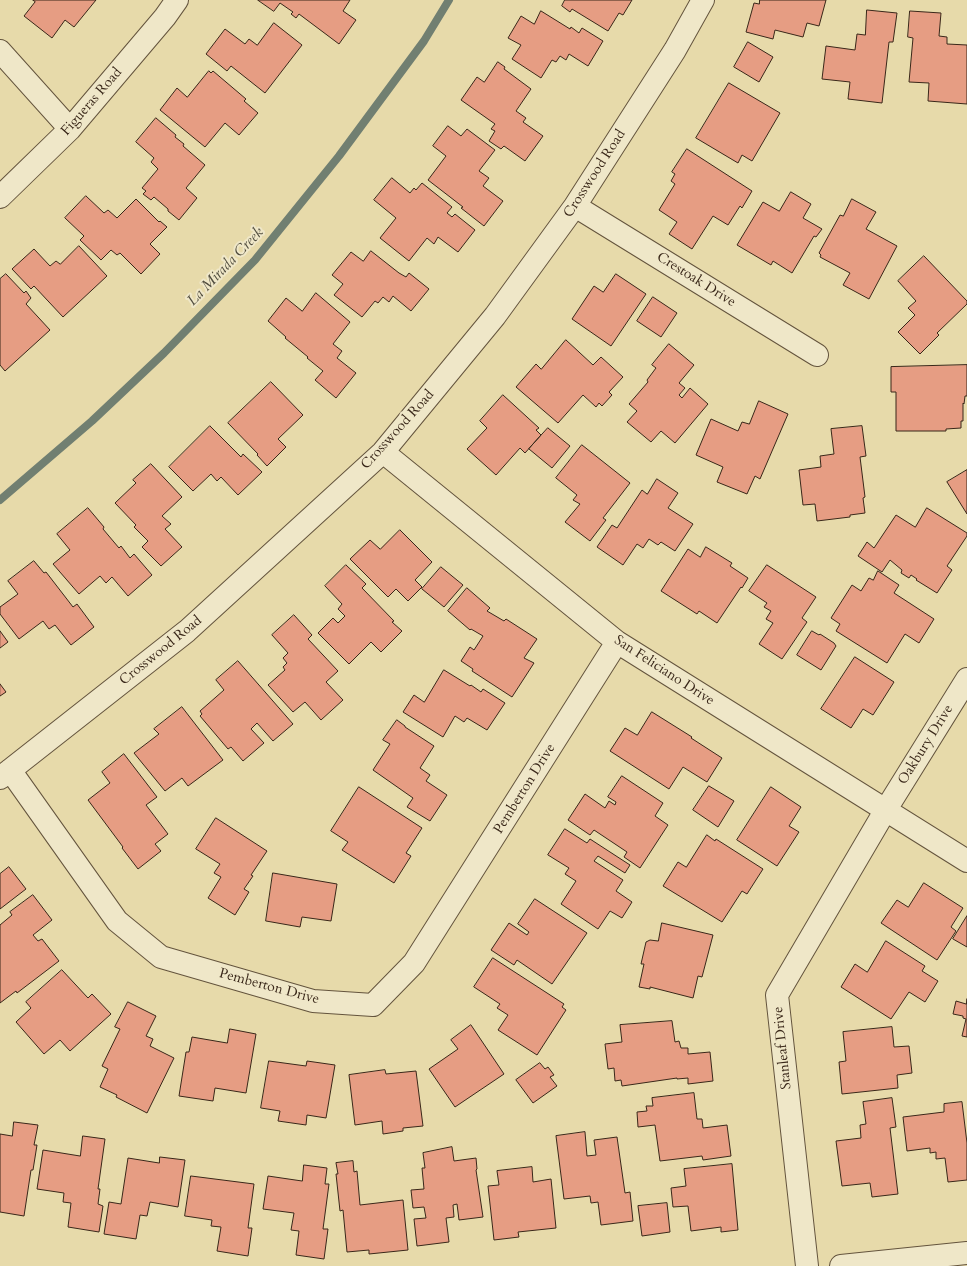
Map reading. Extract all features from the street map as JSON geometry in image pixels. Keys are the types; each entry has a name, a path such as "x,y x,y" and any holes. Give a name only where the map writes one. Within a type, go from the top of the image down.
{"street":[{"name":"Figueras Road","path":"0,197 70,128 177,0"},
{"name":"Crosswood Road","path":"5,774 187,631 383,452 495,316 575,206 675,50 703,0"},
{"path":"0,51 70,128"},
{"name":"Crestoak Drive","path":"575,206 818,355"},
{"name":"San Feliciano Drive","path":"383,452 617,642 967,861"},
{"name":"Pemberton Drive","path":"5,774 117,921 161,957 313,1001 374,1005 414,963 617,642"},
{"name":"Oakbury Drive","path":"885,810 967,679"},
{"name":"Stanleaf Drive","path":"807,1266 777,995 885,810"},
{"path":"841,1266 967,1253"}],"building":[{"path":"33,0 96,0 74,27 65,20 52,38 24,16 35,2"},
{"path":"258,0 350,0 343,11 356,20 339,44 299,14 296,18 291,14 293,12 280,3 274,11"},
{"path":"565,0 632,0 623,15 619,13 608,31 572,9 570,12 562,6"},
{"path":"760,0 826,0 819,26 807,23 803,37 775,30 773,39 746,32 754,3 759,4"},
{"path":"867,10 897,13 893,42 889,42 882,103 848,99 850,82 822,79 826,46 855,50 857,34 865,35"},
{"path":"541,11 570,29 571,27 579,33 582,28 603,41 588,66 569,54 566,60 560,56 556,62 552,60 541,78 512,59 521,45 508,38 521,16 534,24"},
{"path":"910,11 941,13 939,36 947,37 947,44 967,45 967,104 928,101 929,83 909,82 913,38 908,37"},
{"path":"274,23 302,45 265,93 231,66 227,71 206,54 225,29 245,44 249,39 257,45"},
{"path":"748,42 773,57 759,82 734,67"},
{"path":"498,62 505,67 504,69 531,89 516,111 526,118 523,122 543,136 525,161 504,146 501,149 489,141 495,131 491,129 495,124 461,100 477,77 484,82"},
{"path":"209,71 211,73 213,71 246,99 244,101 258,113 239,135 225,123 205,147 160,110 177,88 187,97"},
{"path":"729,83 780,113 752,161 742,155 738,163 696,138"},
{"path":"156,118 176,135 175,137 184,144 183,146 205,165 186,188 197,198 179,220 154,197 151,200 143,194 146,191 142,188 158,169 151,162 154,158 136,142"},
{"path":"448,126 461,136 467,129 495,150 479,171 489,178 483,186 503,201 484,226 461,208 463,207 428,180 446,156 433,146"},
{"path":"687,149 752,191 742,208 740,206 728,225 713,216 692,249 669,234 677,222 659,210 675,184 671,181 675,174 672,172"},
{"path":"392,178 410,193 414,188 416,190 422,183 452,207 447,213 452,217 455,214 475,230 458,252 438,237 434,244 427,238 409,261 380,238 396,218 374,200"},
{"path":"791,192 811,204 803,218 822,229 816,237 814,236 792,273 773,261 771,265 737,245 763,202 779,211"},
{"path":"86,196 104,213 108,210 117,218 136,199 159,222 160,221 167,227 150,244 160,254 141,274 120,253 117,255 111,250 101,260 80,240 84,236 65,218"},
{"path":"852,199 876,212 866,229 897,246 869,299 843,285 850,273 820,257 821,255 819,253 840,215 843,216"},
{"path":"79,246 107,276 63,317 34,286 31,289 12,269 34,249 50,266 56,261 60,264"},
{"path":"371,251 399,273 406,277 409,273 429,289 411,311 393,296 389,302 383,297 378,303 375,301 362,317 334,295 343,284 332,275 351,252 363,261"},
{"path":"924,256 967,301 967,304 937,333 939,335 920,354 898,332 915,315 908,308 916,301 898,281"},
{"path":"6,274 24,293 26,291 31,298 26,304 50,330 5,371 0,365 0,279"},
{"path":"616,274 646,294 611,346 572,319 594,286 603,292"},
{"path":"316,293 350,322 333,344 342,351 337,358 356,373 336,398 315,380 323,371 268,321 286,298 302,311"},
{"path":"653,297 677,313 661,337 637,321"},
{"path":"566,340 593,365 601,357 623,377 609,392 612,395 602,406 599,403 596,407 583,395 558,423 516,387 536,364 541,369"},
{"path":"669,344 694,365 679,383 685,388 679,395 682,398 690,388 708,404 675,443 661,431 651,442 627,422 637,411 629,404 648,382 647,380 656,368 652,365"},
{"path":"967,365 967,396 965,396 964,404 963,403 963,421 961,421 961,428 946,429 946,431 896,431 896,392 891,392 891,367"},
{"path":"271,382 303,415 278,439 286,447 267,466 257,455 258,454 228,423"},
{"path":"503,395 539,428 536,430 541,435 525,453 520,448 496,475 467,449 487,428 480,421"},
{"path":"759,401 788,414 760,479 755,476 747,494 717,482 723,467 696,455 711,419 738,431 742,422 749,424"},
{"path":"210,426 241,457 243,454 262,472 238,495 221,477 217,481 211,474 193,491 169,467"},
{"path":"862,426 866,456 860,457 865,497 863,498 865,513 850,515 850,517 817,521 815,504 803,505 799,470 821,467 820,456 834,454 831,429"},
{"path":"548,428 570,446 552,468 529,449"},
{"path":"582,445 630,483 603,518 606,520 590,541 565,522 580,504 573,500 577,495 556,478"},
{"path":"151,464 182,497 162,516 171,524 165,529 182,547 161,566 142,547 148,541 134,527 136,525 115,503 136,483 133,480"},
{"path":"967,470 967,514 947,482"},
{"path":"657,479 678,493 668,508 693,524 675,551 661,542 658,545 649,539 643,548 637,544 623,565 597,547 612,525 617,528 642,490 647,494"},
{"path":"88,508 119,548 121,546 130,558 134,554 152,575 128,596 112,577 106,583 100,576 79,594 53,564 70,550 57,534"},
{"path":"927,508 967,533 967,536 947,566 952,570 937,593 916,580 917,579 911,575 909,578 901,573 902,570 890,560 882,572 858,556 867,542 874,548 896,515 915,527"},
{"path":"400,530 432,562 415,580 422,587 408,601 396,589 388,597 350,559 370,540 380,549"},
{"path":"706,547 732,563 730,566 748,578 717,623 699,611 697,614 661,591 688,549 700,557"},
{"path":"34,561 44,573 46,572 73,607 77,604 94,627 71,645 55,625 49,629 43,621 19,639 0,614 0,607 18,594 8,581"},
{"path":"346,565 366,584 362,588 402,631 381,652 371,642 349,664 318,633 333,618 338,623 345,616 338,609 342,604 325,586"},
{"path":"767,565 816,597 802,618 807,622 782,659 759,644 773,623 766,619 771,611 764,607 767,603 749,591"},
{"path":"441,567 463,585 444,607 422,589"},
{"path":"878,571 899,585 894,593 934,619 919,643 905,634 887,663 836,631 840,624 831,618 852,585 861,591 869,578 873,580"},
{"path":"467,588 490,608 487,611 504,621 506,619 537,639 524,658 534,663 512,697 472,671 473,669 461,661 470,647 474,650 483,636 471,629 470,630 448,611"},
{"path":"294,615 312,635 308,639 338,671 326,682 343,700 321,720 305,702 293,712 268,685 285,670 283,667 287,663 283,658 288,653 272,635"},
{"path":"0,631 8,642 0,648"},
{"path":"812,631 819,635 820,634 836,646 821,670 797,655"},
{"path":"855,657 894,682 873,715 863,709 851,728 821,709"},
{"path":"238,661 293,724 273,741 257,723 251,729 264,743 243,761 231,747 228,749 200,716 202,714 200,711 224,690 216,680"},
{"path":"444,670 481,692 483,689 505,703 487,730 467,718 464,722 455,716 443,737 403,712 414,695 424,702"},
{"path":"0,684 6,692 0,696"},
{"path":"182,707 223,760 188,786 182,778 165,791 134,753 159,734 154,729"},
{"path":"652,712 722,758 707,782 683,767 669,789 610,751 625,728 637,735"},
{"path":"397,720 434,746 420,768 430,775 426,781 447,795 430,821 407,807 413,798 373,770 390,744 383,740"},
{"path":"124,754 157,797 146,805 168,834 155,844 161,851 138,869 88,800 110,783 102,772"},
{"path":"622,776 663,803 655,816 668,825 640,868 624,857 627,852 594,830 590,835 568,820 585,794 605,808 609,801 615,805 616,802 608,797"},
{"path":"709,786 734,801 718,827 693,810"},
{"path":"359,787 422,828 406,853 411,856 394,883 342,850 348,842 331,831"},
{"path":"771,787 801,807 789,826 799,832 777,866 737,840"},
{"path":"216,818 267,851 251,875 253,876 244,889 249,892 235,915 208,898 221,877 214,873 220,864 196,849"},
{"path":"565,829 587,843 590,839 630,865 625,873 598,856 594,861 623,880 616,891 632,902 622,918 610,911 598,929 561,904 576,881 565,874 569,868 548,855"},
{"path":"707,835 715,841 716,839 763,869 747,894 742,891 722,922 663,886 678,862 686,867"},
{"path":"9,867 26,889 0,909 0,874"},
{"path":"273,873 337,884 331,921 302,917 300,927 266,921"},
{"path":"924,883 963,908 951,927 956,931 937,960 881,923 897,900 908,907"},
{"path":"33,895 52,920 33,935 38,941 42,939 59,961 17,993 16,991 0,1003 0,925 12,915 10,912"},
{"path":"535,899 587,933 552,984 517,960 514,965 491,950 509,923 527,935 529,932 518,924"},
{"path":"967,916 967,947 953,939"},
{"path":"662,923 713,935 702,977 698,976 693,998 650,987 650,989 639,987 644,964 641,964 646,942 650,940 658,941"},
{"path":"886,941 925,966 922,971 938,981 925,1002 909,992 891,1019 841,987 855,964 867,972"},
{"path":"493,958 564,1004 562,1007 566,1010 537,1055 498,1030 508,1015 497,1008 500,1004 474,987"},
{"path":"62,970 88,998 92,994 111,1014 70,1051 60,1040 44,1054 16,1022 31,1008 26,1002"},
{"path":"967,999 967,1037 962,1036 966,1019 963,1018 963,1016 953,1014 956,1001 966,1004"},
{"path":"128,1002 156,1016 146,1036 153,1039 150,1046 174,1058 147,1113 116,1097 117,1095 100,1087 108,1069 102,1066 120,1029 115,1027"},
{"path":"672,1021 675,1042 679,1041 681,1048 688,1048 688,1054 710,1052 713,1081 688,1084 688,1078 677,1078 622,1086 621,1080 615,1081 614,1068 608,1069 605,1044 622,1042 620,1025"},
{"path":"471,1025 504,1074 455,1107 429,1069 458,1049 451,1040"},
{"path":"892,1027 894,1047 909,1046 912,1073 897,1075 898,1088 842,1094 839,1062 846,1061 843,1032"},
{"path":"230,1029 256,1034 246,1093 215,1088 213,1101 179,1096 186,1052 189,1052 192,1037 227,1043"},
{"path":"269,1061 306,1066 307,1061 335,1065 326,1118 307,1115 306,1125 278,1121 280,1111 261,1108"},
{"path":"540,1063 545,1069 548,1067 554,1075 550,1077 557,1086 533,1103 516,1080"},
{"path":"385,1070 386,1074 416,1071 423,1126 403,1128 403,1131 383,1134 382,1121 355,1125 349,1075"},
{"path":"694,1093 697,1119 702,1119 703,1128 727,1125 731,1156 703,1160 702,1156 660,1161 655,1125 638,1127 637,1112 647,1111 646,1106 653,1106 652,1098"},
{"path":"892,1098 896,1127 890,1128 898,1194 872,1197 870,1183 842,1186 836,1141 861,1138 860,1125 866,1124 863,1102"},
{"path":"962,1102 967,1143 967,1180 948,1182 945,1158 936,1159 936,1152 930,1153 930,1148 907,1151 903,1117 944,1112 944,1104"},
{"path":"14,1122 38,1125 34,1145 37,1145 33,1170 31,1170 24,1216 0,1212 0,1134 12,1136"},
{"path":"585,1132 587,1156 596,1155 594,1140 617,1137 625,1193 630,1192 633,1221 601,1225 598,1202 591,1203 590,1196 564,1199 556,1136"},
{"path":"83,1136 105,1139 98,1189 100,1189 98,1204 103,1206 99,1232 68,1227 71,1203 63,1202 64,1193 37,1189 43,1150 80,1156"},
{"path":"452,1147 454,1161 476,1158 476,1170 483,1217 459,1220 457,1204 453,1205 454,1217 446,1218 449,1242 417,1246 414,1219 426,1218 424,1207 413,1208 411,1190 424,1189 422,1168 425,1168 423,1153"},
{"path":"160,1157 185,1160 178,1207 150,1202 147,1216 140,1215 136,1239 104,1234 109,1202 121,1204 128,1158 159,1163"},
{"path":"353,1161 354,1172 357,1171 360,1205 403,1200 408,1250 369,1254 369,1250 347,1252 343,1210 340,1211 336,1163"},
{"path":"732,1164 738,1230 721,1232 721,1227 691,1231 688,1206 673,1207 671,1188 686,1186 684,1169"},
{"path":"304,1165 327,1168 325,1184 329,1184 323,1229 328,1229 324,1259 296,1255 299,1231 291,1230 294,1213 263,1209 268,1176 302,1181"},
{"path":"532,1167 533,1182 551,1179 556,1228 518,1232 519,1237 494,1240 488,1186 499,1185 497,1171"},
{"path":"191,1176 254,1184 248,1228 252,1228 248,1256 217,1251 221,1227 211,1226 212,1220 185,1216"},
{"path":"667,1203 670,1232 642,1236 638,1206"}],"waterway":[{"name":"La Mirada Creek","path":"0,500 92,421 164,353 255,260 339,156 424,41 449,0"}]}
